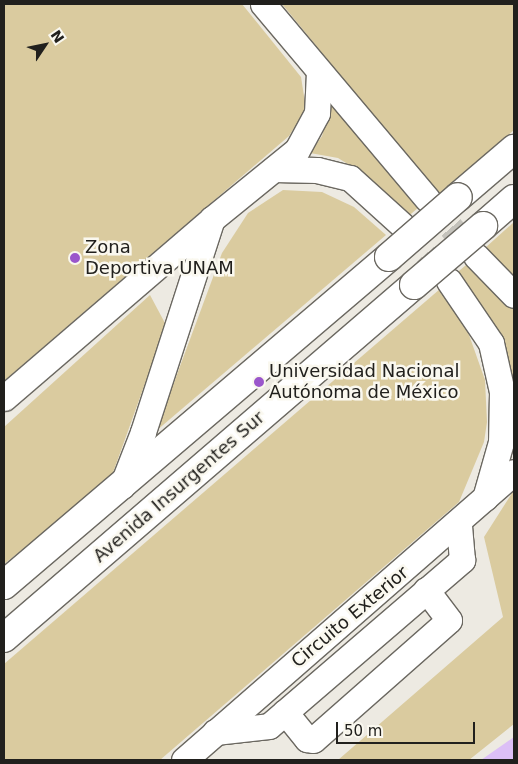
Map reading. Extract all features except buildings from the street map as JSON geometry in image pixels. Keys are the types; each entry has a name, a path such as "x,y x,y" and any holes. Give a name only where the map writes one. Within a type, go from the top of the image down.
{"main road":[{"path":"4,585 514,149"},
{"name":"Avenida Insurgentes Sur","path":"4,638 514,199"}],"street":[{"path":"263,4 427,200"},
{"path":"4,398 212,219 297,150 313,127 320,100 319,72"},
{"path":"274,169 317,170 350,178 402,225"},
{"path":"122,486 142,432 212,219"},
{"path":"476,256 514,295"},
{"path":"449,282 490,343 502,392 502,442 485,498"},
{"name":"Circuito Exterior","path":"184,760 514,472"},
{"path":"215,732 269,726 462,560 458,522"},
{"path":"286,712 307,739 313,740 449,620 426,590"}],"shaded area":[{"name":"Zona Deportiva UNAM","path":"4,4 242,4 301,77 306,109 289,136 4,381"},
{"path":"282,4 514,4 514,130 438,195"},
{"path":"331,105 419,207 404,220 359,171 338,158 310,153 322,136"},
{"path":"283,190 322,192 354,207 386,235 156,431 222,253 248,213"},
{"path":"514,222 514,281 485,248"},
{"path":"472,260 514,309 514,390 506,355 453,276"},
{"path":"440,289 468,332 485,380 487,422 484,442 459,502 160,760 4,760 4,664"},
{"path":"150,295 166,325 110,481 4,564 4,427"},
{"path":"514,490 514,724 469,760 338,760 503,617 484,537"}],"tunnel":[{"path":"427,199 476,256"},
{"path":"402,225 449,281"}],"place":[{"name":"Zona Deportiva UNAM","path":"75,258"},
{"name":"Universidad Nacional Autónoma de México","path":"259,382"}]}
